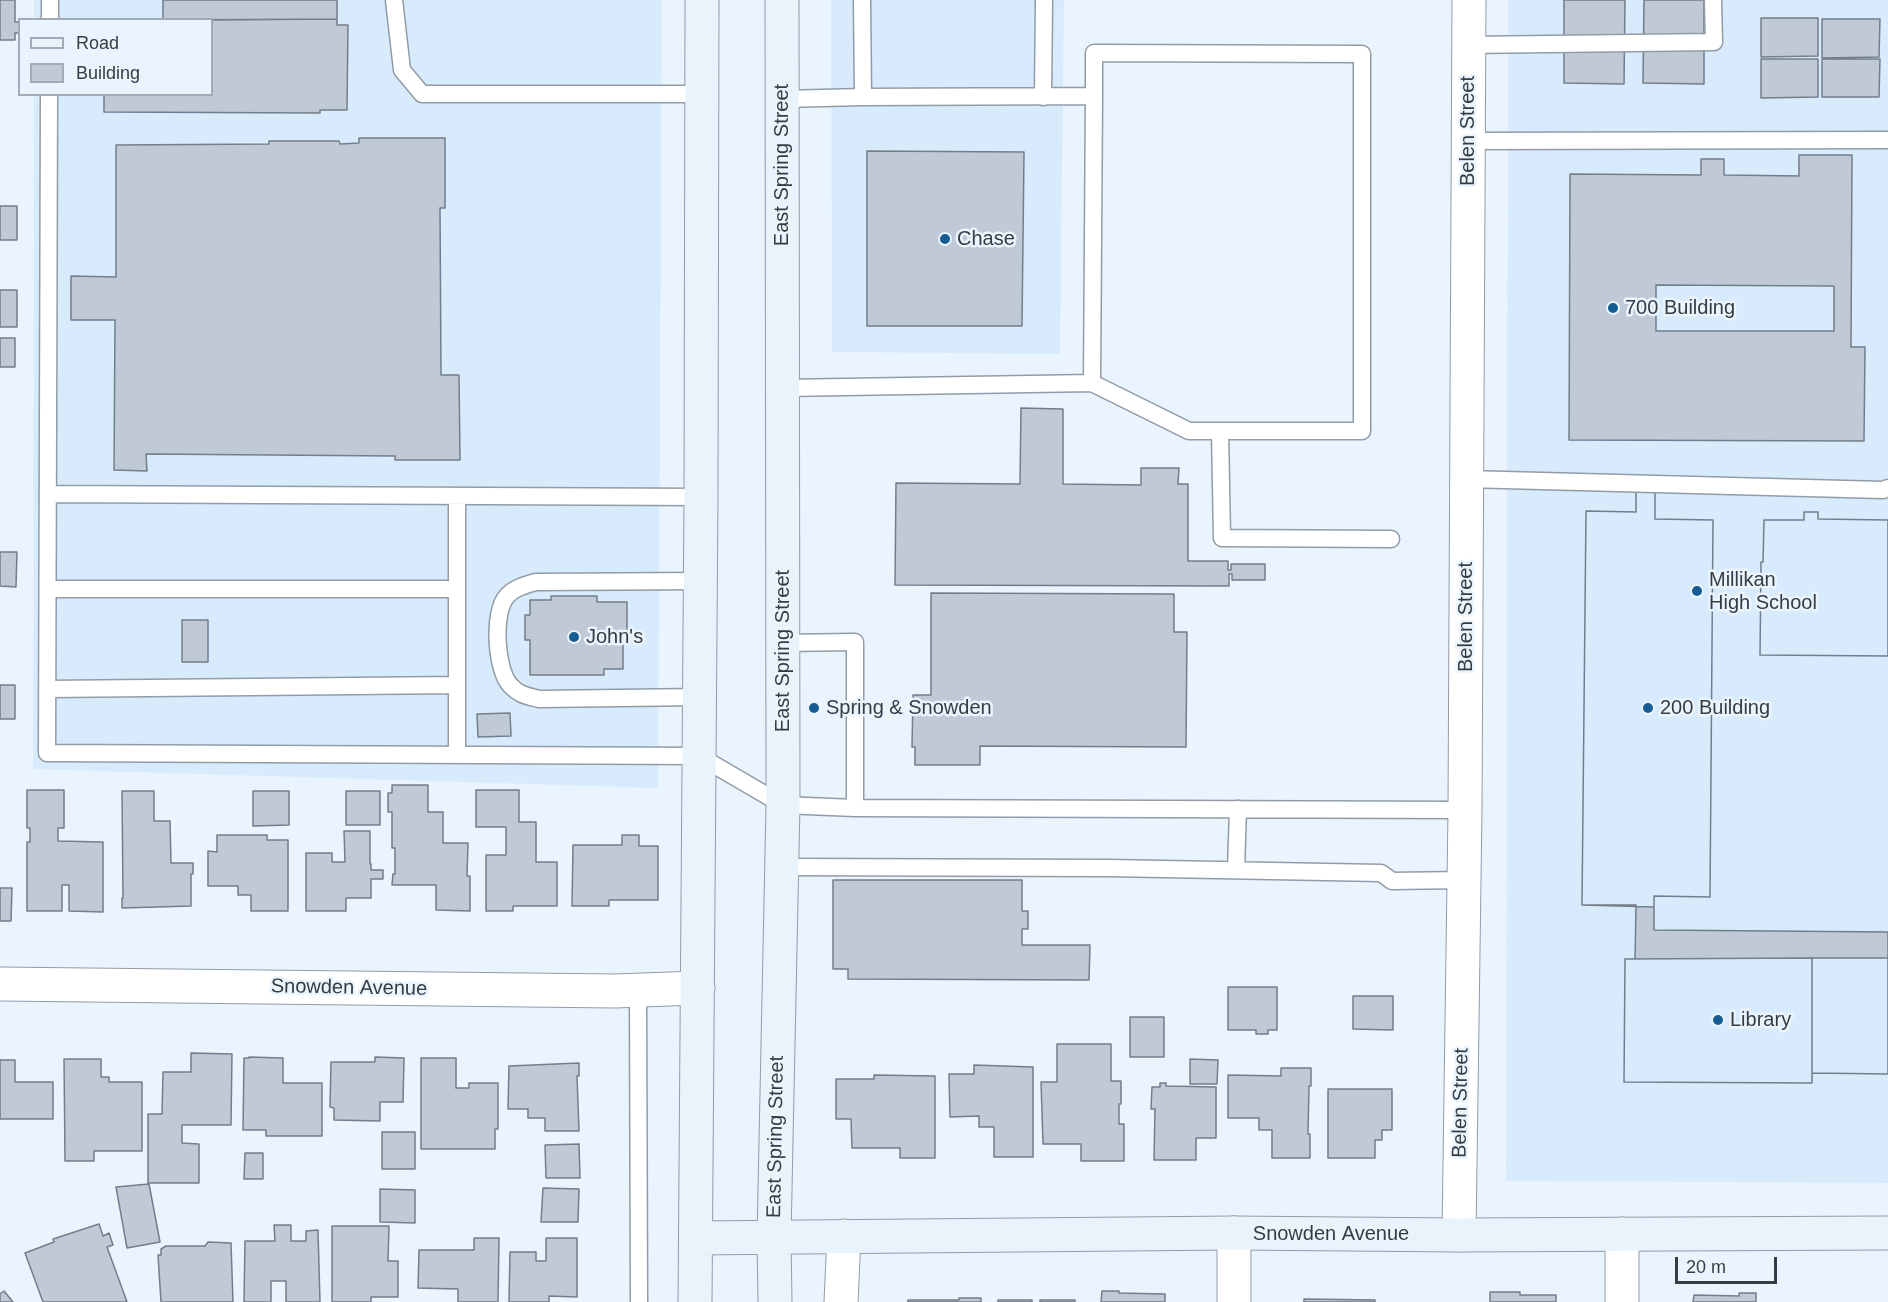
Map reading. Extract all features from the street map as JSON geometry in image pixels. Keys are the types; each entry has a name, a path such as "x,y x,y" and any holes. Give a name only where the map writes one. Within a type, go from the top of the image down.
{"main road":[{"path":"695,1302 701,580 702,0"},
{"name":"East Spring Street","path":"774,1302 783,805 782,0"},
{"name":"Snowden Avenue","path":"696,1238 1234,1233 1459,1235 1888,1233"}],"street":[{"name":"Belen Street","path":"1459,1235 1465,810 1469,0"},
{"name":"Snowden Avenue","path":"0,984 638,990 698,988"},
{"path":"1234,1233 1234,1302"},
{"path":"1622,1234 1622,1302"},
{"path":"841,1302 844,1236"}],"lane":[{"path":"50,0 50,18"},
{"path":"394,0 402,70 422,94 702,94"},
{"path":"862,0 863,97"},
{"path":"1043,97 1044,0"},
{"path":"1468,45 1714,42 1713,0"},
{"path":"783,388 1092,383 1190,431 1362,431 1362,54 1094,53 1092,383"},
{"path":"50,96 47,753 699,756 783,805 855,808 1465,810"},
{"path":"782,99 1094,96"},
{"path":"1468,141 1888,140"},
{"path":"1220,431 1222,538 1391,539"},
{"path":"1466,479 1883,490 1888,488"},
{"path":"49,494 701,497"},
{"path":"457,497 457,755"},
{"path":"700,697 539,699 519,694 508,683 499,662 498,612 505,597 516,589 536,582 701,580"},
{"path":"48,590 457,589"},
{"path":"783,643 855,642 855,808"},
{"path":"47,690 457,685"},
{"path":"1236,870 1238,809"},
{"path":"782,867 1236,870 1381,873 1392,881 1464,880"},
{"path":"638,990 639,1302"}],"shaded area":[{"path":"34,0 662,0 658,788 33,769 34,96 213,96 213,18 34,18"},
{"path":"831,0 1064,0 1060,354 832,352"},
{"name":"Millikan High School","path":"1508,0 1888,0 1888,1183 1506,1181"}],"building":[{"path":"0,0 15,0 15,22 18,22 18,33 15,33 15,40 0,40"},
{"path":"163,0 337,0 337,19 163,18"},
{"path":"1564,0 1625,0 1624,84 1564,83"},
{"path":"1644,0 1704,0 1704,84 1643,83"},
{"path":"1761,18 1818,18 1818,56 1761,57"},
{"path":"337,19 337,25 348,25 347,110 320,110 320,113 104,112 104,96 213,96 213,20"},
{"path":"1822,19 1880,19 1879,57 1822,58"},
{"path":"1761,59 1818,59 1818,97 1761,98"},
{"path":"1822,59 1880,59 1879,97 1822,97"},
{"path":"359,138 445,138 445,208 440,208 441,375 459,375 460,460 395,460 395,456 146,454 147,471 114,470 115,320 71,320 71,276 116,277 116,145 269,144 269,141 339,141 340,144 359,143"},
{"name":"Chase","path":"867,151 1024,152 1022,326 867,326"},
{"name":"700 Building","path":"1799,155 1852,155 1851,347 1865,347 1864,441 1569,440 1570,174 1701,175 1701,159 1724,159 1724,175 1799,176","holes":["1656,285 1834,286 1834,331 1656,331"]},
{"path":"0,206 17,206 17,240 0,240"},
{"path":"0,290 17,290 17,327 0,327"},
{"path":"0,338 15,338 15,367 0,367"},
{"path":"1021,408 1063,409 1063,484 1141,485 1141,468 1179,468 1178,484 1188,484 1188,561 1228,561 1228,570 1231,570 1231,564 1265,564 1265,580 1232,580 1232,574 1229,574 1229,586 895,585 896,483 1020,484"},
{"path":"1636,492 1655,492 1655,519 1713,520 1710,897 1654,896 1654,930 1888,932 1888,1074 1812,1073 1812,1083 1624,1082 1625,959 1635,959 1636,905 1582,905 1586,511 1636,512"},
{"name":"200 Building","path":"1636,492 1655,492 1655,519 1713,520 1710,897 1654,896 1654,907 1582,905 1586,511 1636,512"},
{"path":"1804,512 1818,512 1818,519 1888,520 1888,656 1760,655 1764,520 1804,520"},
{"path":"1804,512 1818,512 1818,519 1888,520 1888,656 1760,655 1764,520 1804,520"},
{"path":"0,552 17,552 16,587 0,586"},
{"path":"931,593 1174,594 1174,632 1187,632 1186,747 980,746 980,765 915,765 915,747 912,747 913,695 931,695"},
{"name":"John's","path":"551,596 597,596 597,602 627,602 627,634 623,634 623,669 604,669 604,675 530,675 530,640 525,640 525,615 530,615 530,600 551,600"},
{"path":"182,620 208,620 208,662 182,662"},
{"path":"0,685 15,685 15,719 0,719"},
{"path":"510,713 511,736 478,737 477,714"},
{"path":"392,785 428,785 428,812 443,812 443,843 468,843 467,876 470,876 470,911 436,910 436,885 392,885 393,874 395,874 395,848 392,848 392,812 388,812 388,793 392,793"},
{"path":"27,790 64,790 64,828 58,828 58,841 103,842 103,912 69,911 69,885 62,885 62,911 27,911 27,842 30,842 30,828 27,828"},
{"path":"476,790 519,790 519,822 536,822 536,862 557,862 557,906 513,906 513,911 486,911 486,855 506,855 506,827 476,827"},
{"path":"122,791 154,791 154,821 170,821 171,863 193,863 191,906 122,908"},
{"path":"253,791 289,791 289,825 253,826"},
{"path":"346,791 380,791 380,825 346,825"},
{"path":"344,831 370,831 371,870 383,870 383,879 371,879 371,898 346,898 346,911 306,911 306,853 332,853 332,862 345,862"},
{"path":"217,835 267,835 267,840 288,840 288,911 251,911 251,895 238,895 238,886 208,886 208,851 217,852"},
{"path":"622,835 639,835 639,846 658,846 658,900 609,900 609,906 572,906 573,845 622,845"},
{"path":"833,880 1022,880 1022,911 1028,911 1028,929 1022,929 1022,945 1090,945 1089,980 848,979 848,969 833,969"},
{"path":"0,888 12,888 11,921 0,921"},
{"path":"1812,958 1888,958 1888,1074 1812,1073"},
{"name":"Library","path":"1812,958 1812,1083 1624,1082 1625,959"},
{"path":"1228,987 1277,987 1277,1030 1268,1030 1268,1034 1256,1034 1256,1030 1228,1030"},
{"path":"1353,996 1393,996 1393,1030 1353,1029"},
{"path":"1130,1017 1164,1017 1164,1057 1130,1057"},
{"path":"1057,1044 1111,1044 1111,1081 1121,1081 1119,1124 1124,1124 1124,1161 1081,1161 1081,1144 1043,1144 1041,1082 1057,1082"},
{"path":"191,1053 232,1054 231,1125 182,1125 182,1143 199,1144 199,1183 148,1183 148,1114 162,1114 163,1072 191,1072"},
{"path":"375,1057 404,1058 403,1102 380,1102 380,1121 334,1120 334,1108 330,1107 331,1062 375,1062"},
{"path":"244,1058 283,1058 283,1083 322,1083 322,1136 266,1136 266,1130 243,1130"},
{"path":"421,1058 456,1058 456,1088 469,1088 469,1083 498,1083 498,1129 495,1129 495,1149 421,1149"},
{"path":"64,1059 101,1059 101,1077 109,1077 109,1082 142,1082 142,1151 94,1151 94,1161 65,1161"},
{"path":"1190,1059 1218,1060 1217,1084 1190,1084"},
{"path":"0,1060 15,1060 15,1082 53,1082 53,1119 0,1119"},
{"path":"579,1063 579,1076 577,1076 579,1131 545,1131 545,1118 528,1118 528,1109 508,1109 509,1066"},
{"path":"974,1065 1033,1067 1033,1157 994,1157 994,1127 979,1127 979,1116 950,1117 949,1074 974,1074"},
{"path":"1281,1068 1311,1068 1308,1134 1310,1134 1310,1158 1272,1158 1272,1130 1259,1130 1259,1118 1228,1118 1228,1075 1281,1076"},
{"path":"874,1075 935,1076 935,1158 900,1158 900,1148 852,1148 851,1119 836,1119 836,1079 874,1079"},
{"path":"1160,1083 1166,1083 1166,1086 1216,1087 1216,1138 1196,1138 1196,1160 1154,1160 1155,1109 1151,1109 1152,1087 1160,1087"},
{"path":"1328,1089 1392,1089 1392,1130 1382,1130 1382,1140 1375,1140 1375,1158 1328,1158"},
{"path":"382,1132 415,1132 415,1169 382,1169"},
{"path":"579,1144 580,1178 546,1178 545,1145"},
{"path":"245,1153 263,1153 263,1179 244,1179"},
{"path":"149,1184 160,1242 127,1248 116,1187"},
{"path":"543,1188 579,1189 578,1222 541,1222"},
{"path":"380,1189 415,1190 415,1223 380,1222"},
{"path":"99,1224 103,1236 109,1233 113,1245 107,1247 127,1302 43,1302 25,1253 54,1242 53,1239"},
{"path":"274,1225 291,1225 291,1241 306,1241 306,1231 318,1230 320,1302 286,1302 286,1281 271,1281 271,1302 244,1302 245,1241 275,1241"},
{"path":"332,1226 389,1226 388,1261 398,1261 398,1297 371,1297 371,1302 332,1302"},
{"path":"474,1238 499,1238 498,1302 458,1302 458,1289 418,1288 419,1250 474,1250"},
{"path":"546,1238 577,1238 577,1297 549,1296 549,1302 509,1302 510,1252 536,1252 536,1261 546,1261"},
{"path":"208,1242 231,1243 233,1302 161,1302 158,1255 161,1255 161,1249 166,1246 205,1246"},
{"path":"4,1291 13,1302 0,1302 0,1294"},
{"path":"1102,1291 1165,1294 1165,1302 1101,1302"},
{"path":"1490,1292 1556,1295 1556,1302 1490,1302"},
{"path":"1739,1293 1756,1293 1756,1302 1693,1302 1694,1295 1739,1296"},
{"path":"959,1298 981,1298 981,1302 908,1302 908,1300 959,1300"},
{"path":"1304,1299 1375,1300 1375,1302 1304,1302"},
{"path":"998,1300 1032,1300 1032,1302 998,1302"},
{"path":"1040,1300 1075,1300 1075,1302 1040,1302"}],"place":[{"name":"Chase","path":"945,239"},
{"name":"700 Building","path":"1613,308"},
{"name":"Millikan High School","path":"1697,591"},
{"name":"John's","path":"574,637"},
{"name":"Spring & Snowden","path":"814,708"},
{"name":"200 Building","path":"1648,708"},
{"name":"Library","path":"1718,1020"}]}
